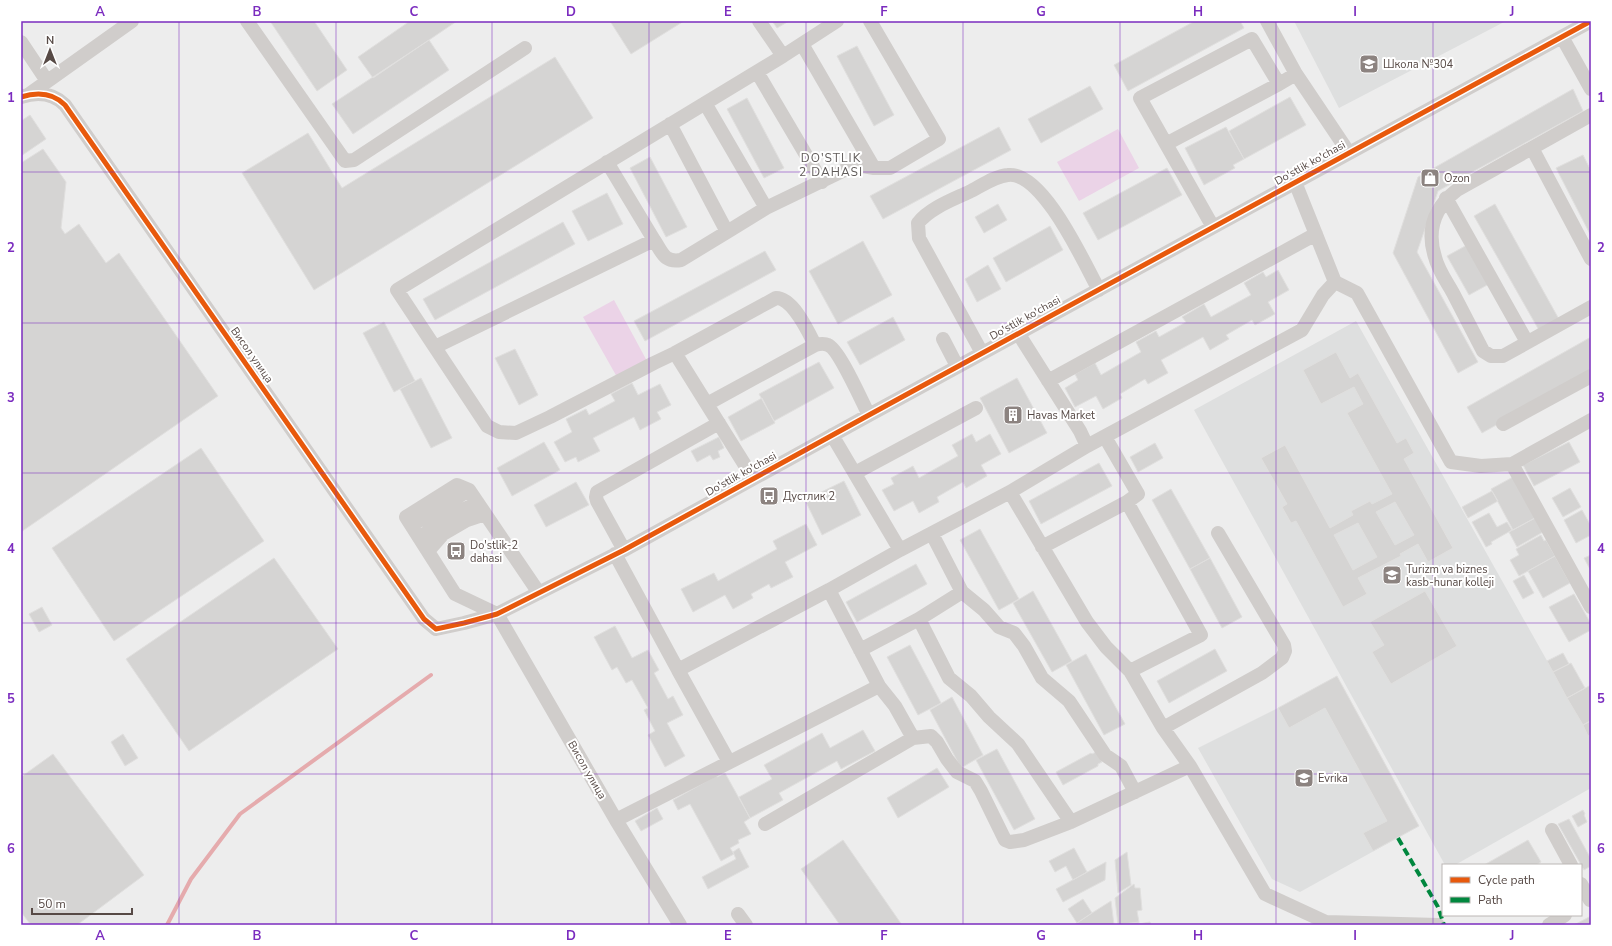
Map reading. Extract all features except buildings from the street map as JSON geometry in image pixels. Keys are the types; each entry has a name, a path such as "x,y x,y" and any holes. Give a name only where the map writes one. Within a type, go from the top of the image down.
{"street":[{"path":"25,96 132,21"},
{"path":"247,21 345,161 354,160 525,48"},
{"path":"759,21 782,56"},
{"path":"815,344 794,308 787,301 781,298 776,298 675,353 550,418 516,432 499,432 487,426 396,290 757,72 837,21"},
{"path":"607,162 654,240 667,259 672,262 681,260 766,208 858,165 874,168 890,168 939,139 870,21"},
{"path":"1267,21 1296,74 1350,153"},
{"name":"Do'stlik ko'chasi","path":"464,624 496,614 619,552 1591,21"},
{"path":"1562,37 1591,89"},
{"path":"1213,227 1140,98 1252,39 1279,84"},
{"path":"21,42 47,81"},
{"path":"802,44 874,168"},
{"path":"757,72 822,182"},
{"path":"1166,144 1296,74"},
{"name":"Висол улица","path":"25,96 52,96 65,105 424,619 436,629 464,624"},
{"path":"705,103 766,208"},
{"path":"1591,115 1457,190 1446,198 1438,208 1431,241 1435,258 1483,351 1490,356 1503,356 1591,307"},
{"path":"670,124 727,232"},
{"path":"1532,148 1591,259"},
{"path":"982,353 919,238 918,223 923,217 937,208 996,178 1008,175 1019,176 1031,183 1055,209 1099,290"},
{"path":"1295,182 1335,282 1357,294 1452,462 1481,466 1512,464 1591,420"},
{"path":"1446,198 1527,342"},
{"path":"1048,381 1316,234"},
{"path":"435,347 654,240"},
{"path":"678,670 1010,492 1087,446 1302,330 1323,295 1335,282"},
{"path":"1018,334 1080,431 1087,446"},
{"path":"943,339 958,366"},
{"path":"707,404 815,344 828,345 833,348 840,358 869,415"},
{"path":"675,353 753,478"},
{"path":"1503,424 1591,376"},
{"path":"855,473 976,408"},
{"path":"719,423 597,492 596,497 619,552 678,670 729,762"},
{"path":"832,435 900,550"},
{"path":"1042,547 1127,502 1138,494 1105,437"},
{"path":"1512,464 1591,607"},
{"path":"496,614 455,594 406,517 457,485 469,490 539,592"},
{"path":"412,525 469,490"},
{"path":"1010,492 1087,622 1106,647 1130,671 1163,728 1190,766 1265,894 1326,922 1438,925"},
{"path":"1127,502 1200,634 1130,671"},
{"path":"420,538 434,526 458,511 481,509"},
{"path":"428,551 443,534 468,520 481,509"},
{"path":"1163,728 1262,673 1282,658 1285,651 1284,645 1218,533"},
{"path":"932,534 962,592 984,610 998,627 1014,633 1024,646 1042,678 1069,701 1105,755 1121,766 1135,792"},
{"path":"829,590 879,686 895,706 913,738"},
{"path":"860,650 919,619 962,592"},
{"name":"Висол улица","path":"496,614 616,820 680,925"},
{"path":"919,619 949,678 971,696 989,717 1018,744 1071,822"},
{"path":"616,820 879,686"},
{"path":"765,824 913,738 931,736 937,742 947,759 958,772 975,782 1005,840 1010,842 1024,840 1071,822 1190,766"},
{"path":"1552,830 1569,864"},
{"path":"1582,887 1587,901"},
{"path":"1548,925 1563,916"}],"shaded area":[{"name":"Школа №304","path":"1294,21 1506,21 1339,108"},
{"path":"1118,129 1139,168 1079,201 1057,162"},
{"path":"614,300 647,361 617,377 583,317"},
{"name":"Turizm va biznes kasb-hunar kolleji","path":"1356,321 1591,739 1591,788 1457,864 1444,864 1194,410"},
{"name":"Evrika","path":"1337,676 1419,826 1300,892 1272,879 1198,748 1278,708"}],"waterway":[{"path":"167,925 191,879 240,814 431,675"}],"marked path":[{"path":"1398,838 1438,907 1444,925"}],"cycle path":[{"path":"21,97 39,94 55,98 65,105 424,619 436,629 497,614 624,550 1591,21"}],"place":[{"name":"Школа №304","path":"1369,64"},
{"name":"Ozon","path":"1430,178"},
{"name":"Havas Market","path":"1013,415"},
{"name":"Дустлик 2","path":"769,496"},
{"name":"Do'stlik-2 dahasi","path":"456,551"},
{"name":"Turizm va biznes kasb-hunar kolleji","path":"1392,575"},
{"name":"Evrika","path":"1304,778"}],"district":[{"name":"DO'STLIK 2 DAHASI","path":"831,165"}]}
